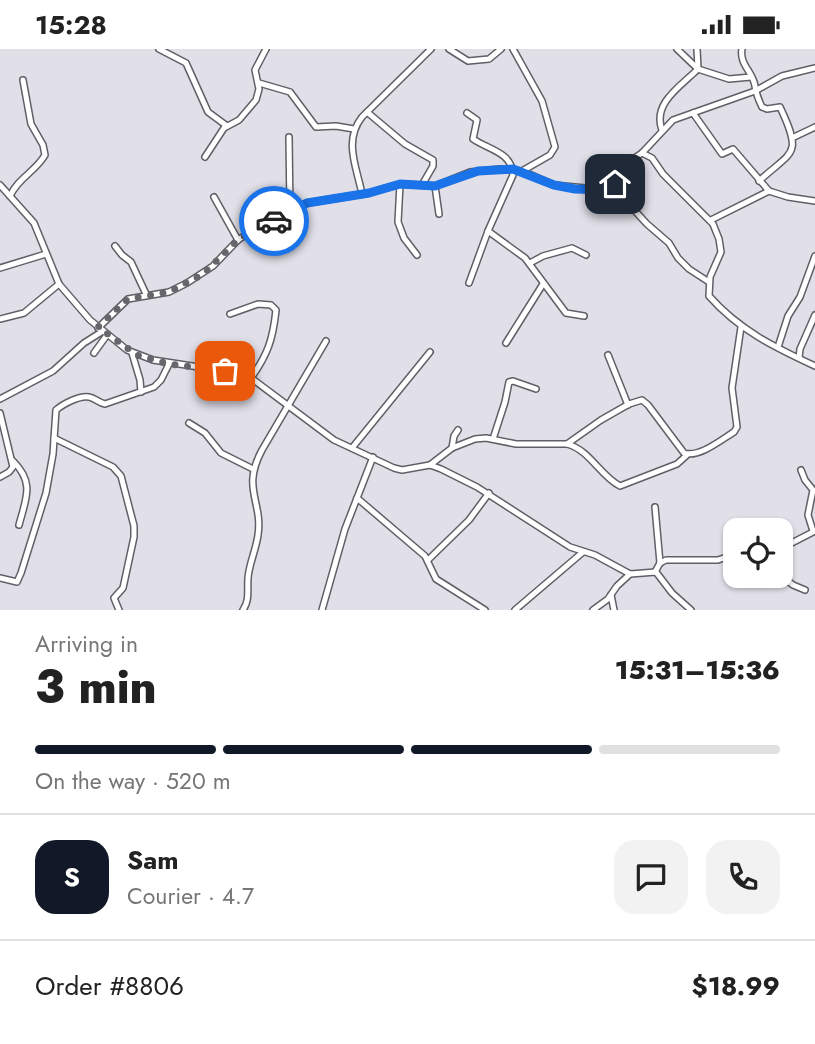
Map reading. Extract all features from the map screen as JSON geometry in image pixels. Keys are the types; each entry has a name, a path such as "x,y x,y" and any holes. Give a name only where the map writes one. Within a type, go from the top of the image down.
{"street":[{"path":"159,49 186,64 208,111 227,126"},
{"path":"205,157 227,126 239,120 259,93 256,70 266,49"},
{"path":"362,194 352,156 351,139 354,129 431,49"},
{"path":"449,49 468,61 489,59 501,49"},
{"path":"513,49 542,101 555,147 550,155 522,171"},
{"path":"677,49 698,69 729,79 751,77"},
{"path":"662,130 659,114 663,104 698,69 697,49"},
{"path":"742,49 741,57 763,108 780,107 792,138 793,150 789,156 759,181"},
{"path":"0,399 53,371 102,331 128,299 169,292 213,266 238,240 307,203 362,194 400,184 435,186 470,172 513,169 563,187 606,190 613,187 630,161 642,153 673,120 755,91 782,76 815,68"},
{"path":"10,196 46,155 31,124 23,81"},
{"path":"259,83 290,92 316,127 354,129"},
{"path":"368,112 405,144 433,160 433,166 422,185"},
{"path":"467,113 477,120 473,139 503,155 513,169 513,175 469,283"},
{"path":"693,113 722,153 733,149 769,191 815,202"},
{"path":"792,138 815,127"},
{"path":"289,137 290,212"},
{"path":"642,153 652,158 676,188 711,221 719,239 720,252 709,282 709,296 741,327 815,366"},
{"path":"400,184 398,222 404,238 417,255"},
{"path":"0,185 34,223 60,284 102,331 132,353 169,364 218,370 251,378 334,440 402,470 430,465 452,448 475,439 493,439 516,444 567,444 589,457 620,486 677,464 687,455 699,453 734,432 737,427 732,388 741,327"},
{"path":"435,186 439,213"},
{"path":"613,187 647,224 669,243 689,269 709,282"},
{"path":"711,221 769,191"},
{"path":"214,197 238,240"},
{"path":"488,231 530,263 566,313 584,316"},
{"path":"115,246 131,262 146,294"},
{"path":"530,263 543,256 572,248 586,255"},
{"path":"0,268 46,254"},
{"path":"778,347 788,316 800,297 815,256"},
{"path":"0,319 24,313 60,284"},
{"path":"506,343 543,284"},
{"path":"230,314 258,304 271,305 276,310 274,337 267,354 251,378"},
{"path":"799,358 800,349 815,315"},
{"path":"94,353 102,331"},
{"path":"243,610 247,603 248,575 258,537 259,522 252,489 253,469 261,450 326,341"},
{"path":"352,447 430,352"},
{"path":"132,353 141,392"},
{"path":"608,355 628,405"},
{"path":"0,578 19,581 46,493 55,413 60,406 87,397 105,404 141,392 158,384 169,364"},
{"path":"493,439 505,402 507,384 513,381 536,389"},
{"path":"567,444 588,428 628,405 645,401 675,444 687,455"},
{"path":"0,413 12,460 12,470 0,477"},
{"path":"189,423 205,433 221,453 253,469"},
{"path":"452,448 458,430"},
{"path":"54,438 113,467 121,476 134,526 123,589 114,598 119,610"},
{"path":"322,610 339,548 373,457"},
{"path":"12,460 25,475 27,486 19,525"},
{"path":"430,465 489,493 547,533 583,552 595,555 630,574 655,572 660,575 671,593 691,610"},
{"path":"793,542 814,531 808,516 813,489 801,470"},
{"path":"428,561 469,520 489,493"},
{"path":"357,498 428,561 436,579 485,610"},
{"path":"655,507 660,563 655,572"},
{"path":"515,610 583,552"},
{"path":"660,563 670,559 723,558"},
{"path":"593,610 630,574"},
{"path":"793,585 805,590"},
{"path":"611,595 614,610"}],"way so far":[{"path":"225,371 169,364 137,355 98,327 128,299 169,292 203,274 238,240 254,229 274,221"}],"route":[{"path":"274,221 307,203 369,193 400,184 431,187 478,171 513,169 554,185 575,189 606,190 615,184"}]}
